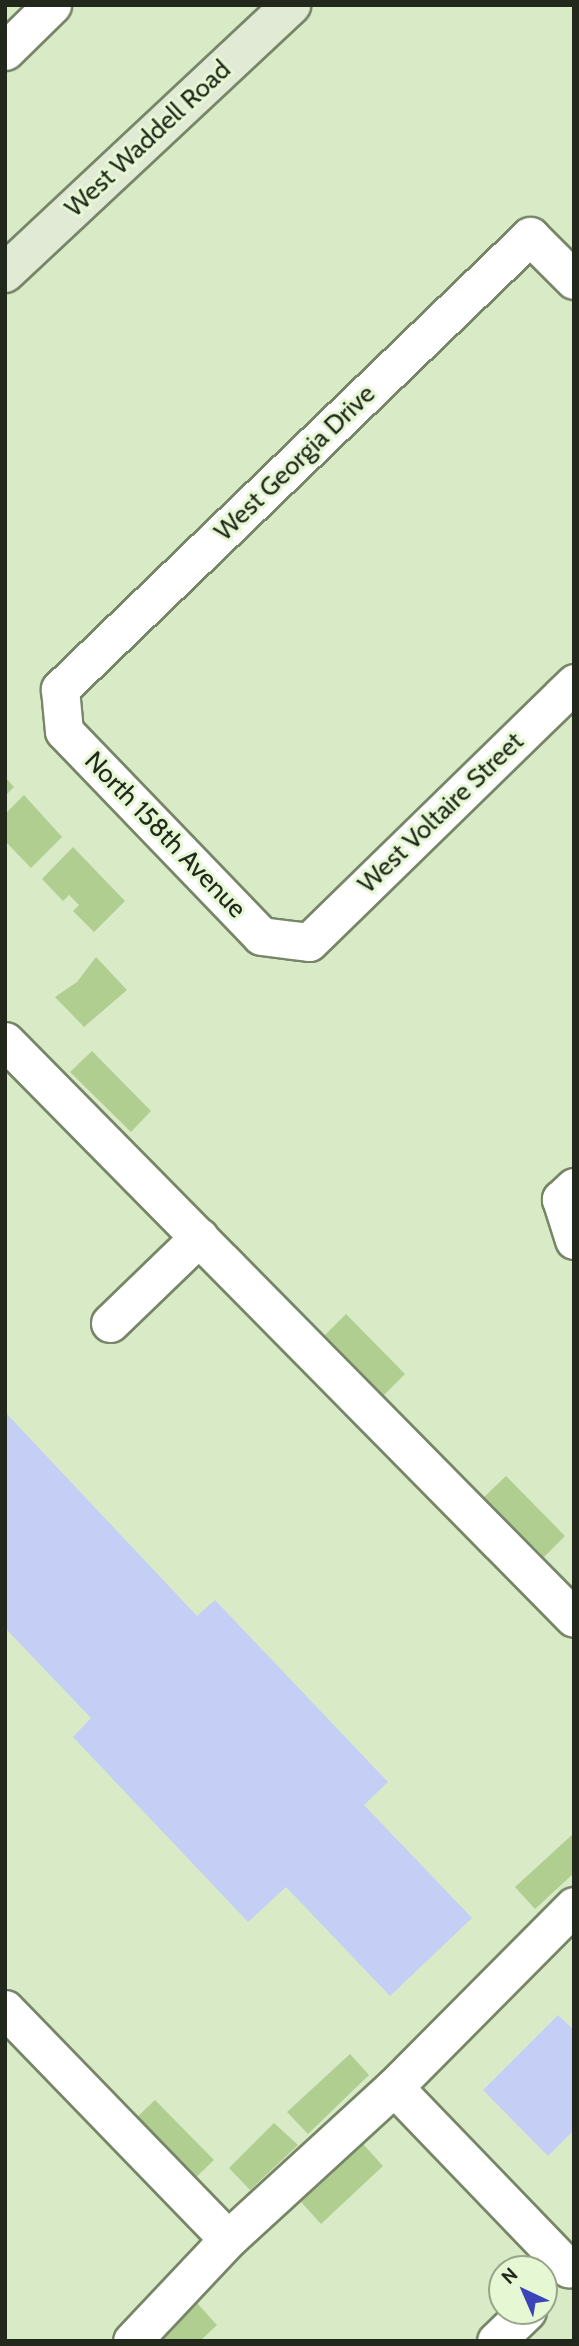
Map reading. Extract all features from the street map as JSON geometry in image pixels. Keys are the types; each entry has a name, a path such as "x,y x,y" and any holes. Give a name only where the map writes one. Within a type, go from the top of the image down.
{"main road":[{"name":"West Waddell Road","path":"5,273 291,5"}],"street":[{"path":"5,51 52,5"},
{"name":"West Georgia Drive","path":"60,689 530,236 574,280"},
{"name":"West Voltaire Street","path":"309,943 574,683"},
{"name":"North 158th Avenue","path":"60,689 64,731 261,936 309,943"},
{"path":"5,1041 574,1618"},
{"path":"568,1193 574,1240"},
{"path":"110,1323 199,1237"},
{"path":"132,2341 228,2239 394,2087 574,1906"},
{"path":"5,2009 228,2239"},
{"path":"394,2087 562,2276"},
{"path":"496,2341 513,2325"}],"shaded area":[{"path":"5,1412 197,1616 215,1600 388,1782 364,1805 472,1918 390,1996 286,1887 248,1922 73,1737 91,1718 5,1628"},
{"path":"558,2015 574,2030 574,2130 548,2156 483,2090"}],"building":[{"path":"5,777 14,787 5,796"},
{"path":"24,795 62,837 31,868 5,841 5,814"},
{"path":"73,847 125,901 94,932 73,911 79,905 69,895 63,901 42,879"},
{"path":"96,957 127,990 84,1027 55,997 77,982"},
{"path":"92,1051 151,1111 131,1132 70,1072"},
{"path":"346,1314 405,1374 384,1395 325,1335"},
{"path":"506,1476 565,1536 544,1557 484,1497"},
{"path":"574,1833 574,1873 535,1909 515,1887"},
{"path":"350,2054 369,2075 308,2134 287,2112"},
{"path":"155,2100 214,2160 193,2180 133,2121"},
{"path":"274,2123 298,2145 250,2190 229,2168"},
{"path":"363,2144 383,2166 321,2224 301,2202"},
{"path":"197,2303 217,2325 200,2341 157,2341"}]}
